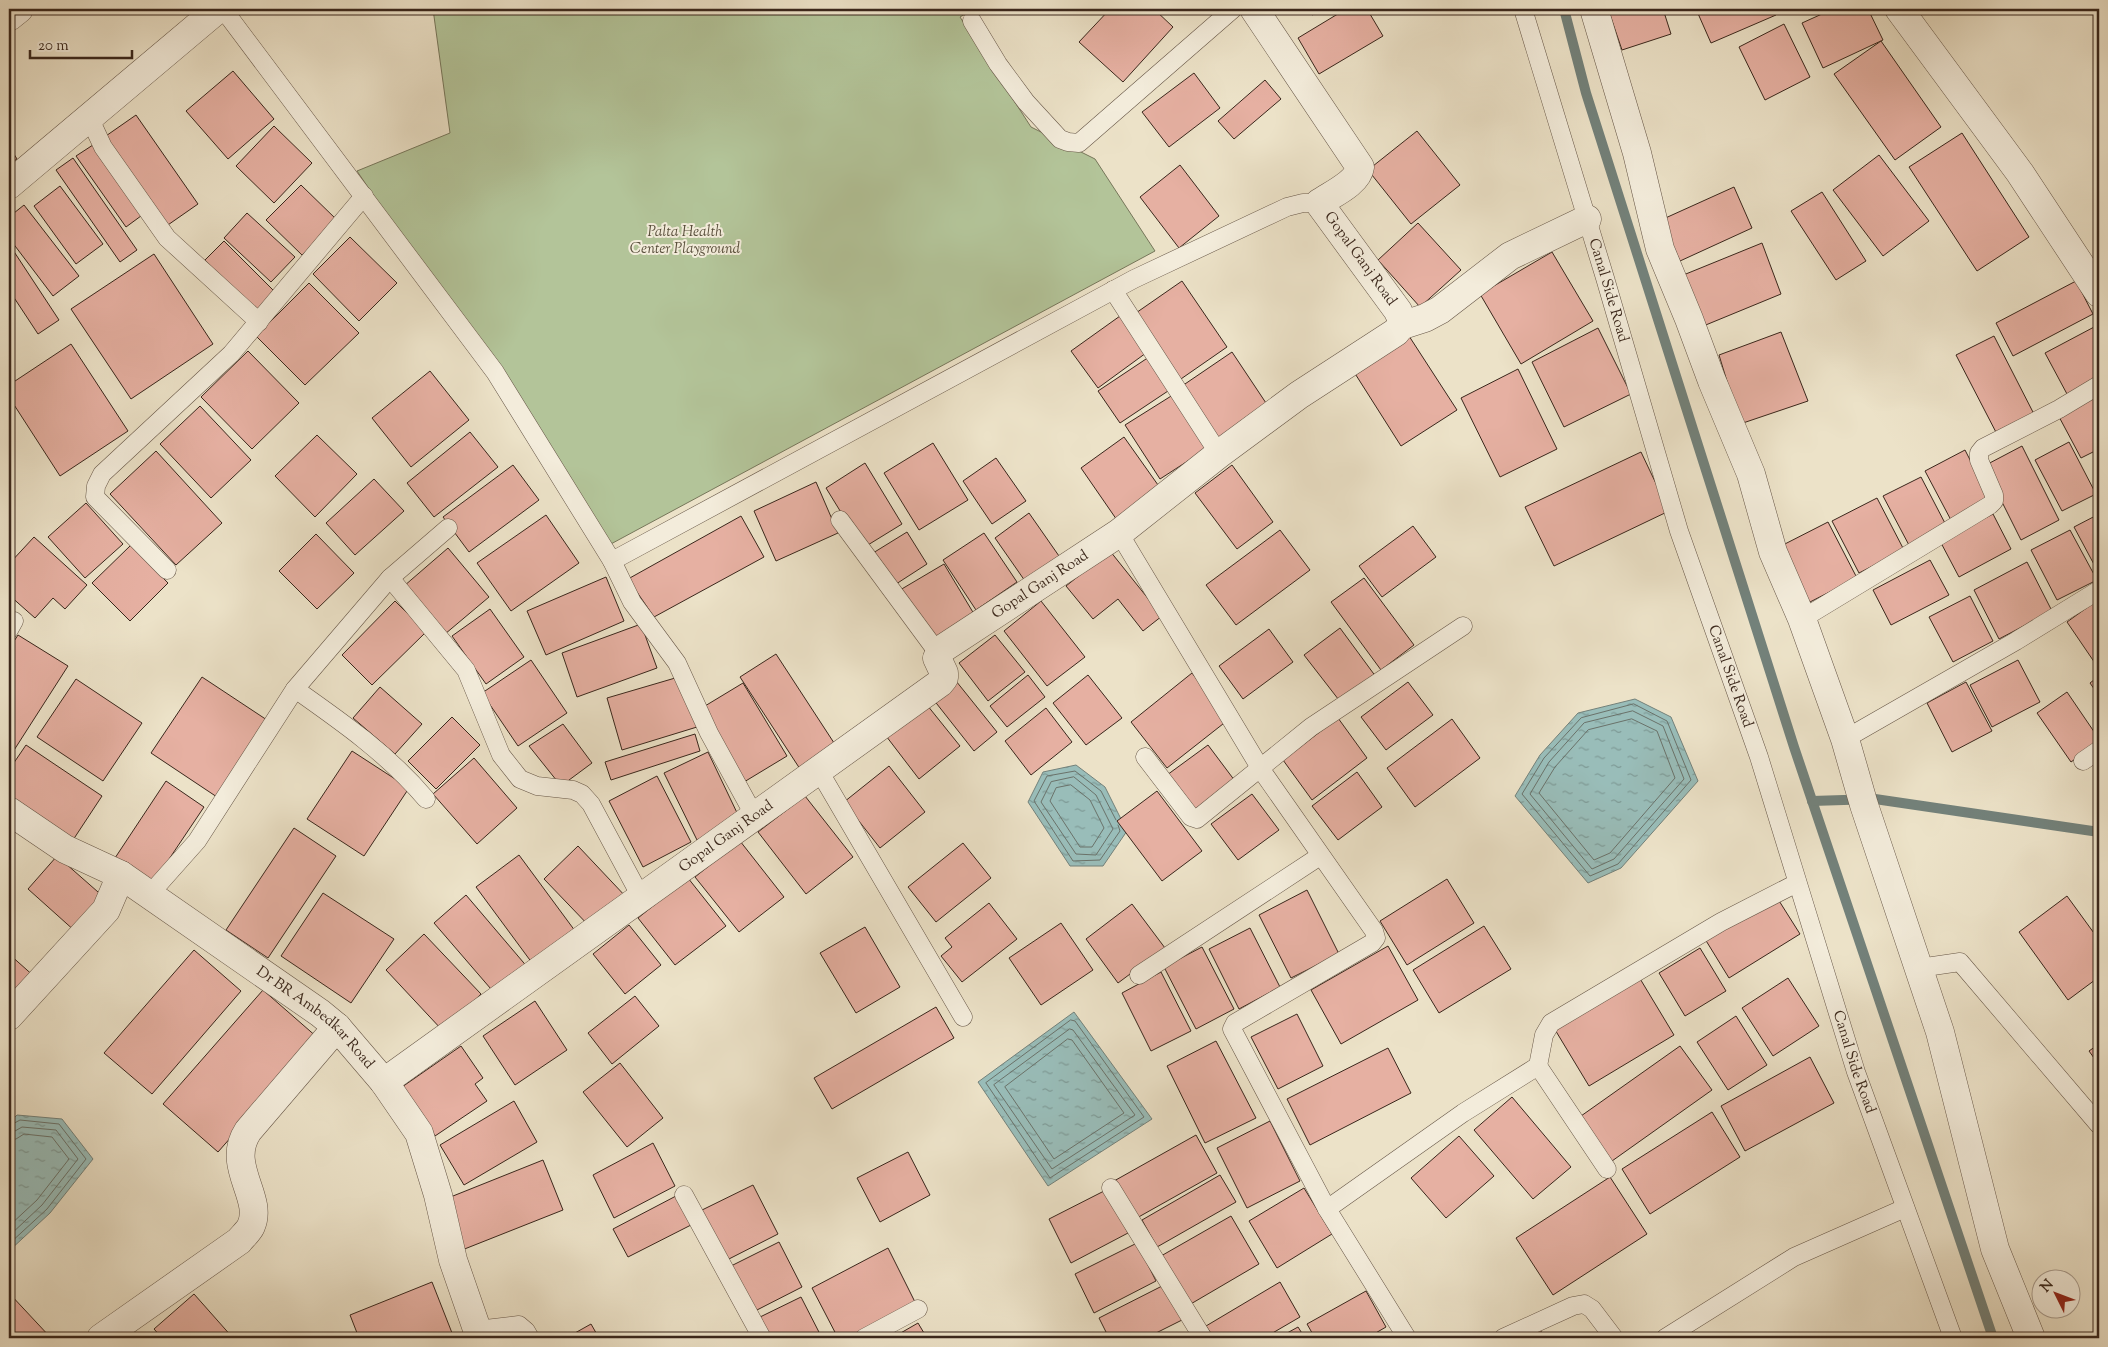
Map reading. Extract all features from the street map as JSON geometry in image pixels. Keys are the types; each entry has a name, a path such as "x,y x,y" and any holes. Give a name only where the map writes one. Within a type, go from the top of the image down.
{"street":[{"path":"9,17 19,9"},
{"path":"9,185 218,9"},
{"name":"Gopal Ganj Road","path":"384,1082 940,683 944,678 944,673 937,658 938,653 1119,533 1219,454 1299,395 1396,332 1402,321 1398,310 1319,203 1354,179 1359,173 1360,167 1254,9"},
{"path":"1594,9 1637,153 1660,249 1751,474 1773,552 1802,619 1845,739 1940,1032 1995,1249 2032,1338"},
{"path":"1899,9 2020,173 2099,293"},
{"path":"1400,326 1425,318 1440,310 1510,256 1587,218"},
{"name":"Dr BR Ambedkar Road","path":"9,811 65,849 121,875 320,1013 337,1027 384,1082 418,1133 438,1194 454,1260 479,1334"},
{"path":"9,1016 106,910 121,875"},
{"path":"101,1338 239,1241 251,1226 254,1212 239,1154 241,1142 248,1131 337,1027"}],"lane":[{"path":"223,9 495,372 612,561 632,602 677,663 708,733 754,816"},
{"path":"972,21 998,64 1026,102 1060,138 1068,142 1079,143 1233,9"},
{"name":"Canal Side Road","path":"1523,9 1680,532 1759,757 1856,1072 1953,1338"},
{"path":"89,117 103,148 167,238 259,322"},
{"path":"167,570 95,497 96,486 102,474 231,354 364,196"},
{"path":"612,561 1113,290 1287,207 1303,203 1319,203"},
{"path":"1113,290 1219,454"},
{"path":"1802,619 1990,505 1994,501 1994,495 1979,460 1979,453 1983,448 2060,409 2099,384"},
{"path":"840,520 938,653"},
{"path":"149,895 197,841 296,689 390,578 448,528"},
{"path":"1119,533 1261,770 1374,931 1376,938 1372,943 1235,1023 1232,1029 1327,1209 1407,1338"},
{"path":"390,578 466,670 500,755 520,779 528,784 573,790 582,794 591,804 641,897"},
{"path":"1845,739 2016,641 2099,590"},
{"path":"1145,757 1194,819 1197,819 1261,770 1311,727 1463,626"},
{"path":"296,689 348,727 406,776 426,799"},
{"path":"2083,761 2099,750"},
{"path":"818,769 963,1016"},
{"path":"1140,975 1320,856"},
{"path":"1607,1168 1538,1066 1544,1035 1551,1023 1720,922 1797,883"},
{"path":"1919,968 1960,962 2099,1125"},
{"path":"1327,1209 1463,1113 1538,1066"},
{"path":"1111,1188 1203,1338"},
{"path":"684,1195 762,1338"},
{"path":"1665,1338 1794,1257 1905,1208"},
{"path":"1503,1338 1572,1306 1584,1304 1592,1309 1614,1338"},
{"path":"864,1338 918,1309"},
{"path":"479,1334 519,1324 530,1338"}],"green space":[{"name":"Palta Health Center Playground","path":"433,9 974,9 960,17 1031,127 1095,159 1155,251 609,545 357,171 450,133"}],"water":[{"path":"1635,699 1671,717 1698,781 1621,868 1588,883 1515,796 1540,755 1578,713"},
{"path":"1076,765 1105,787 1127,831 1103,866 1070,866 1028,802 1043,772"},
{"path":"1074,1012 1152,1119 1048,1186 978,1082"},
{"path":"17,1115 62,1119 93,1159 50,1213 9,1251 9,1123"}],"building":[{"path":"1110,9 1154,9 1173,27 1123,82 1079,42"},
{"path":"1308,9 1323,9 1312,15"},
{"path":"1346,9 1367,9 1383,36 1319,74 1298,38"},
{"path":"1608,9 1663,9 1671,34 1622,50"},
{"path":"1696,9 1774,9 1776,15 1711,43"},
{"path":"1833,9 1868,9 1883,40 1823,68 1802,23"},
{"path":"1784,24 1810,77 1765,100 1739,47"},
{"path":"1881,41 1941,127 1895,160 1834,74"},
{"path":"233,71 274,119 228,159 186,111"},
{"path":"1194,73 1220,108 1169,147 1142,112"},
{"path":"1265,80 1281,99 1234,139 1218,121"},
{"path":"136,115 198,204 165,227 103,138"},
{"path":"274,126 312,163 274,203 236,166"},
{"path":"1417,131 1460,185 1411,224 1368,170"},
{"path":"1962,133 2029,237 1977,271 1909,167"},
{"path":"96,143 145,213 126,227 76,156"},
{"path":"9,146 17,159 9,164"},
{"path":"1879,155 1929,221 1883,256 1833,190"},
{"path":"73,158 137,250 120,262 56,170"},
{"path":"1180,165 1219,216 1179,248 1140,197"},
{"path":"301,185 337,220 302,255 266,220"},
{"path":"60,186 103,244 76,264 34,206"},
{"path":"1734,187 1752,228 1680,261 1661,220"},
{"path":"1822,192 1866,261 1836,280 1791,211"},
{"path":"24,205 79,276 53,296 9,238 9,217"},
{"path":"247,213 295,257 271,282 224,238"},
{"path":"1418,223 1461,270 1420,307 1378,260"},
{"path":"350,237 397,283 359,321 313,274"},
{"path":"224,241 278,295 258,314 205,260"},
{"path":"1762,243 1781,294 1696,329 1676,278"},
{"path":"9,244 59,320 38,334 9,290"},
{"path":"1552,252 1593,321 1521,364 1480,294"},
{"path":"154,254 213,344 131,399 71,309"},
{"path":"1182,281 1227,347 1178,381 1133,315"},
{"path":"2076,281 2093,314 2013,356 1996,323"},
{"path":"309,283 359,333 305,385 256,336"},
{"path":"1120,316 1146,353 1098,388 1071,351"},
{"path":"2096,326 2099,333 2099,378 2067,394 2045,353"},
{"path":"1598,328 1631,394 1564,427 1532,362"},
{"path":"1781,332 1808,401 1740,424 1719,355"},
{"path":"1409,336 1457,410 1401,446 1354,372"},
{"path":"1994,336 2036,418 1999,438 1956,355"},
{"path":"71,344 128,431 60,476 9,397 9,385"},
{"path":"248,351 299,403 252,449 201,397"},
{"path":"1232,352 1272,412 1222,446 1182,386"},
{"path":"1152,355 1174,387 1120,423 1098,391"},
{"path":"1518,369 1557,449 1500,477 1461,398"},
{"path":"430,371 469,420 411,467 372,418"},
{"path":"2099,391 2099,449 2081,458 2057,413"},
{"path":"1176,393 1211,446 1160,479 1125,425"},
{"path":"200,406 251,460 211,498 160,444"},
{"path":"470,432 498,467 434,517 407,483"},
{"path":"317,435 357,474 315,517 275,476"},
{"path":"1124,437 1163,492 1119,523 1081,468"},
{"path":"2069,442 2096,494 2062,511 2035,460"},
{"path":"933,443 968,500 919,530 884,473"},
{"path":"2022,446 2059,520 2021,540 1984,466"},
{"path":"1965,450 1991,501 1952,522 1925,471"},
{"path":"156,451 222,523 176,565 110,494"},
{"path":"1641,452 1669,511 1554,566 1525,507"},
{"path":"996,458 1026,501 992,524 963,481"},
{"path":"865,463 902,524 863,548 826,488"},
{"path":"513,465 539,500 469,552 443,517"},
{"path":"1232,465 1273,522 1237,549 1195,493"},
{"path":"1921,477 1947,527 1910,547 1883,496"},
{"path":"374,479 404,511 355,555 326,523"},
{"path":"816,482 838,533 776,561 754,511"},
{"path":"1877,498 1904,550 1859,573 1832,521"},
{"path":"86,503 123,544 85,578 48,537"},
{"path":"1029,513 1059,556 1025,581 995,538"},
{"path":"1993,514 2011,549 1959,577 1940,541"},
{"path":"2099,514 2099,568 2097,570 2074,527"},
{"path":"546,515 579,563 511,611 477,563"},
{"path":"741,516 764,557 654,617 628,579"},
{"path":"1828,522 1857,578 1808,603 1779,547"},
{"path":"1413,526 1436,557 1382,597 1359,566"},
{"path":"1280,530 1310,570 1236,625 1206,585"},
{"path":"2070,530 2097,580 2057,600 2031,550"},
{"path":"907,532 927,564 893,586 873,553"},
{"path":"984,533 1017,582 976,610 943,560"},
{"path":"316,534 354,573 317,609 279,571"},
{"path":"34,537 87,585 65,609 53,598 35,618 9,595 9,564"},
{"path":"131,545 168,583 130,621 92,583"},
{"path":"448,548 489,597 445,634 404,586"},
{"path":"1110,551 1162,616 1143,631 1118,599 1093,619 1066,586"},
{"path":"1930,560 1949,595 1891,625 1873,590"},
{"path":"2027,562 2052,611 1999,639 1974,590"},
{"path":"944,564 974,614 930,640 900,590"},
{"path":"606,577 624,621 546,655 527,611"},
{"path":"1364,578 1414,645 1381,670 1331,602"},
{"path":"1970,596 1993,641 1953,662 1929,617"},
{"path":"2099,599 2099,669 2067,622"},
{"path":"395,601 426,632 372,685 342,655"},
{"path":"1041,601 1085,657 1047,686 1004,631"},
{"path":"490,609 524,657 486,684 452,636"},
{"path":"641,624 657,668 577,697 562,653"},
{"path":"1340,628 1379,681 1342,704 1304,655"},
{"path":"1269,629 1293,662 1243,699 1219,666"},
{"path":"18,635 68,666 9,758 9,649"},
{"path":"995,635 1025,672 988,701 959,663"},
{"path":"776,654 838,749 802,772 740,677"},
{"path":"531,660 567,713 518,746 482,693"},
{"path":"2018,660 2040,702 1992,727 1970,685"},
{"path":"1192,673 1228,720 1167,768 1131,722"},
{"path":"1028,675 1045,697 1007,727 990,706"},
{"path":"1088,675 1122,718 1086,745 1053,703"},
{"path":"682,676 697,727 622,750 607,698"},
{"path":"2099,676 2099,696 2090,683"},
{"path":"202,677 267,720 217,797 151,753"},
{"path":"76,679 142,723 103,781 37,737"},
{"path":"956,681 997,732 974,751 933,699"},
{"path":"1408,682 1433,715 1386,750 1361,717"},
{"path":"1966,682 1992,731 1952,752 1927,703"},
{"path":"743,683 787,756 744,782 700,709"},
{"path":"380,687 422,724 395,754 353,718"},
{"path":"2067,692 2099,739 2099,742 2071,762 2037,713"},
{"path":"923,700 960,746 919,779 883,732"},
{"path":"1046,708 1072,742 1031,775 1005,741"},
{"path":"452,717 480,745 436,789 408,761"},
{"path":"1338,718 1367,758 1312,800 1283,760"},
{"path":"1452,719 1480,758 1415,807 1387,768"},
{"path":"563,724 592,763 561,786 529,746"},
{"path":"695,734 700,751 611,780 605,762"},
{"path":"26,745 102,796 73,840 9,798 9,770"},
{"path":"1208,745 1238,785 1196,816 1167,775"},
{"path":"352,751 409,788 364,856 307,819"},
{"path":"708,752 740,819 697,840 664,773"},
{"path":"474,758 517,808 477,844 433,794"},
{"path":"889,766 925,812 880,848 844,802"},
{"path":"1357,772 1382,807 1338,840 1312,806"},
{"path":"657,776 691,842 643,867 609,801"},
{"path":"166,781 204,807 151,886 113,861"},
{"path":"1157,791 1202,851 1162,881 1117,821"},
{"path":"1252,794 1279,830 1238,860 1211,824"},
{"path":"805,796 853,857 806,894 758,832"},
{"path":"294,828 336,856 268,958 226,930"},
{"path":"740,841 784,897 739,932 695,877"},
{"path":"963,843 991,878 936,922 908,887"},
{"path":"578,846 628,899 593,930 544,879"},
{"path":"519,855 581,939 538,971 476,887"},
{"path":"57,856 106,899 76,932 28,889"},
{"path":"688,878 726,926 675,965 638,918"},
{"path":"1447,879 1474,923 1407,965 1380,921"},
{"path":"1307,890 1339,954 1291,978 1259,915"},
{"path":"323,893 394,939 351,1003 281,956"},
{"path":"466,895 529,969 497,996 434,923"},
{"path":"1776,896 1800,934 1729,978 1705,939"},
{"path":"2067,896 2099,940 2099,977 2068,1000 2019,932"},
{"path":"989,903 1017,939 962,982 941,956 952,947 945,938"},
{"path":"1132,904 1165,948 1118,983 1086,939"},
{"path":"1061,923 1093,970 1041,1005 1009,958"},
{"path":"629,925 661,965 625,994 593,954"},
{"path":"1484,926 1511,969 1439,1013 1413,970"},
{"path":"865,927 900,987 856,1013 820,953"},
{"path":"1250,928 1280,987 1239,1009 1209,949"},
{"path":"424,934 481,994 443,1031 386,970"},
{"path":"1388,946 1418,1000 1341,1044 1311,990"},
{"path":"1202,947 1234,1009 1196,1029 1164,967"},
{"path":"1700,948 1726,991 1685,1016 1659,973"},
{"path":"194,950 241,991 152,1094 104,1053"},
{"path":"9,954 36,978 9,1009"},
{"path":"1161,972 1191,1031 1151,1051 1122,993"},
{"path":"1639,977 1674,1035 1589,1086 1554,1028"},
{"path":"1788,978 1819,1026 1773,1056 1742,1008"},
{"path":"263,990 318,1038 218,1152 163,1104"},
{"path":"635,996 659,1026 612,1064 588,1033"},
{"path":"535,1001 567,1050 515,1085 483,1036"},
{"path":"936,1007 954,1038 832,1109 814,1078"},
{"path":"1297,1014 1323,1066 1278,1089 1251,1037"},
{"path":"1736,1016 1767,1065 1728,1090 1697,1042"},
{"path":"1216,1041 1256,1118 1205,1143 1167,1066"},
{"path":"2099,1044 2099,1065 2089,1051"},
{"path":"461,1046 483,1078 475,1084 487,1101 435,1136 402,1087"},
{"path":"1680,1046 1712,1090 1612,1161 1581,1116"},
{"path":"1388,1048 1411,1093 1310,1145 1287,1099"},
{"path":"1810,1057 1834,1103 1745,1151 1721,1106"},
{"path":"620,1063 663,1118 627,1147 583,1092"},
{"path":"1512,1097 1571,1167 1533,1199 1474,1130"},
{"path":"514,1101 537,1142 464,1185 440,1145"},
{"path":"1712,1112 1740,1157 1650,1214 1622,1169"},
{"path":"1270,1121 1300,1181 1247,1208 1217,1148"},
{"path":"1196,1135 1217,1173 1135,1219 1114,1181"},
{"path":"1459,1136 1494,1176 1446,1218 1411,1178"},
{"path":"653,1143 675,1186 614,1218 593,1175"},
{"path":"908,1152 930,1195 880,1222 857,1178"},
{"path":"543,1160 563,1210 462,1250 443,1200"},
{"path":"1220,1175 1236,1202 1157,1247 1142,1220"},
{"path":"1610,1177 1647,1234 1553,1295 1516,1238"},
{"path":"753,1185 778,1234 725,1261 700,1211"},
{"path":"1304,1188 1332,1234 1277,1268 1249,1221"},
{"path":"1106,1190 1128,1233 1071,1263 1049,1219"},
{"path":"676,1196 691,1225 628,1257 613,1229"},
{"path":"1231,1216 1259,1264 1189,1305 1161,1256"},
{"path":"779,1242 802,1287 755,1311 731,1266"},
{"path":"1137,1243 1156,1281 1094,1313 1075,1274"},
{"path":"888,1248 916,1304 850,1338 838,1338 812,1288"},
{"path":"432,1282 454,1338 359,1338 350,1315"},
{"path":"1280,1282 1300,1317 1264,1338 1214,1338 1206,1326"},
{"path":"1166,1284 1184,1319 1146,1338 1109,1338 1099,1318"},
{"path":"1366,1291 1386,1327 1367,1338 1315,1338 1307,1324"},
{"path":"9,1293 51,1338 9,1338"},
{"path":"194,1294 233,1338 162,1338 154,1329"},
{"path":"801,1297 822,1338 768,1338 758,1318"},
{"path":"918,1323 927,1338 892,1338"},
{"path":"591,1324 599,1338 566,1338"},
{"path":"1298,1327 1305,1338 1278,1338"},
{"path":"1539,1328 1545,1338 1521,1338"},
{"path":"1193,1330 1198,1338 1177,1338"}],"waterway":[{"path":"1564,9 1586,93 1794,747 1993,1338"},
{"path":"1812,801 1875,799 2099,832"}]}
